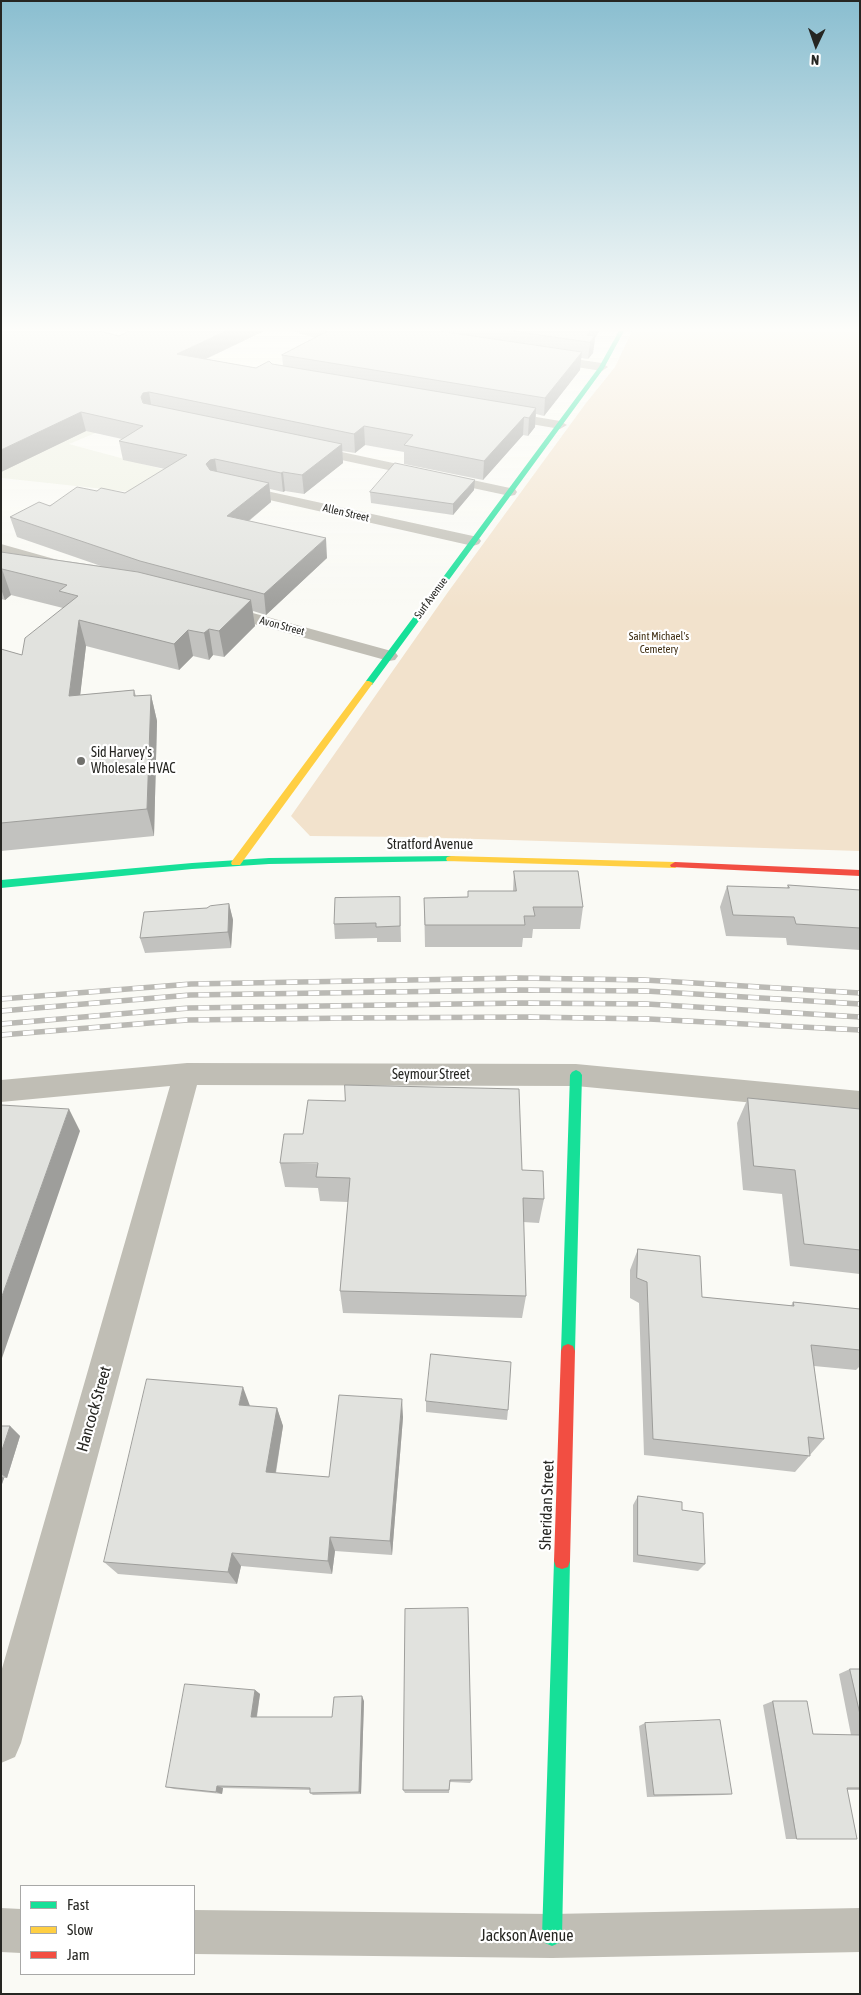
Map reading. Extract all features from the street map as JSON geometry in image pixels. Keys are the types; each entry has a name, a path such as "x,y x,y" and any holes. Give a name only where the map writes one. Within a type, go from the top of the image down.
{"street":[{"path":"554,424 560,425"},
{"name":"Surf Avenue","path":"236,863 560,425"},
{"path":"297,447 510,492"},
{"name":"Allen Street","path":"228,486 473,542"},
{"path":"1,549 77,570"},
{"name":"Avon Street","path":"200,604 389,656"},
{"name":"Stratford Avenue","path":"1,884 236,863 306,860 548,861 860,873"},
{"name":"Seymour Street","path":"1,1091 187,1074 576,1075 860,1102"},
{"name":"Hancock Street","path":"1,1744 187,1074"},
{"name":"Sheridan Street","path":"552,1936 576,1075"},
{"path":"1,1930 20,1931"},
{"name":"Jackson Avenue","path":"195,1932 552,1936 860,1930"}],"shaded area":[{"path":"1,424 117,424 69,444 180,474 141,493 1,478"}],"green space":[{"name":"Saint Michael's Cemetery","path":"571,424 860,424 860,851 414,837 310,836 291,816 448,592"}],"building":[{"path":"1,424 56,424 1,450"},
{"path":"135,424 245,424 342,444 302,475 281,473 215,459 210,460 206,464 210,470 269,483 227,516 326,538 264,594 140,561 10,517 39,502 50,506 77,487 97,491 101,488 125,493 187,455 119,441 143,426"},
{"path":"306,424 518,424 484,461 404,445 413,435 364,426 354,434"},
{"path":"395,463 475,480 453,504 370,492"},
{"path":"1,552 138,572 251,600 219,631 209,629 204,633 188,630 174,644 79,620 69,696 134,690 134,696 151,695 147,809 1,823 1,649 22,655 25,638 78,596 59,591 67,585 1,570"},
{"path":"514,871 578,871 583,907 533,907 535,916 524,916 525,925 425,925 424,898 468,897 468,891 516,891"},
{"path":"788,885 860,890 860,928 796,924 794,917 733,915 727,886 789,888"},
{"path":"400,897 400,926 376,927 376,923 334,924 335,898"},
{"path":"229,904 228,932 140,938 144,912 207,908"},
{"path":"345,1085 519,1089 522,1170 543,1171 544,1199 523,1198 526,1296 340,1291 350,1178 316,1177 318,1163 280,1163 284,1134 303,1134 308,1100 345,1101"},
{"path":"748,1098 860,1109 860,1250 804,1244 795,1170 754,1166"},
{"path":"1,1105 69,1109 1,1299"},
{"path":"638,1249 700,1256 702,1297 794,1306 793,1302 860,1309 860,1350 811,1345 824,1439 808,1437 810,1456 653,1439 647,1282 637,1278"},
{"path":"431,1354 511,1362 508,1410 426,1401"},
{"path":"147,1379 243,1387 239,1405 277,1408 266,1472 329,1477 339,1395 402,1399 390,1541 330,1537 328,1561 232,1553 228,1572 104,1562"},
{"path":"1,1426 10,1426 1,1453"},
{"path":"638,1496 682,1502 682,1510 703,1513 705,1564 638,1555"},
{"path":"468,1608 472,1780 450,1780 449,1790 403,1790 405,1609"},
{"path":"850,1669 860,1669 860,1714"},
{"path":"185,1684 255,1690 251,1717 332,1717 334,1697 362,1696 359,1792 310,1793 310,1788 217,1786 216,1792 166,1787"},
{"path":"773,1701 807,1701 813,1734 860,1735 860,1788 847,1788 857,1839 797,1839"},
{"path":"720,1720 732,1794 654,1795 645,1723"}],"railway":[{"path":"1,999 191,984 520,978 645,980 860,993"},
{"path":"1,1011 190,995 520,990 646,991 860,1004"},
{"path":"1,1024 189,1008 522,1003 647,1004 860,1017"},
{"path":"1,1035 187,1020 352,1018 529,1017 649,1019 860,1030"}],"traffic: fast":[{"path":"369,683 560,424"},
{"path":"1,884 192,866 269,861 451,859"},
{"path":"568,1351 576,1075"},
{"path":"552,1936 562,1561"}],"traffic: slow":[{"path":"236,863 369,683"},
{"path":"451,859 675,865"}],"traffic: jam":[{"path":"675,865 860,873"},
{"path":"562,1561 568,1351"}],"place":[{"name":"Sid Harvey's Wholesale HVAC","path":"81,761"}]}
